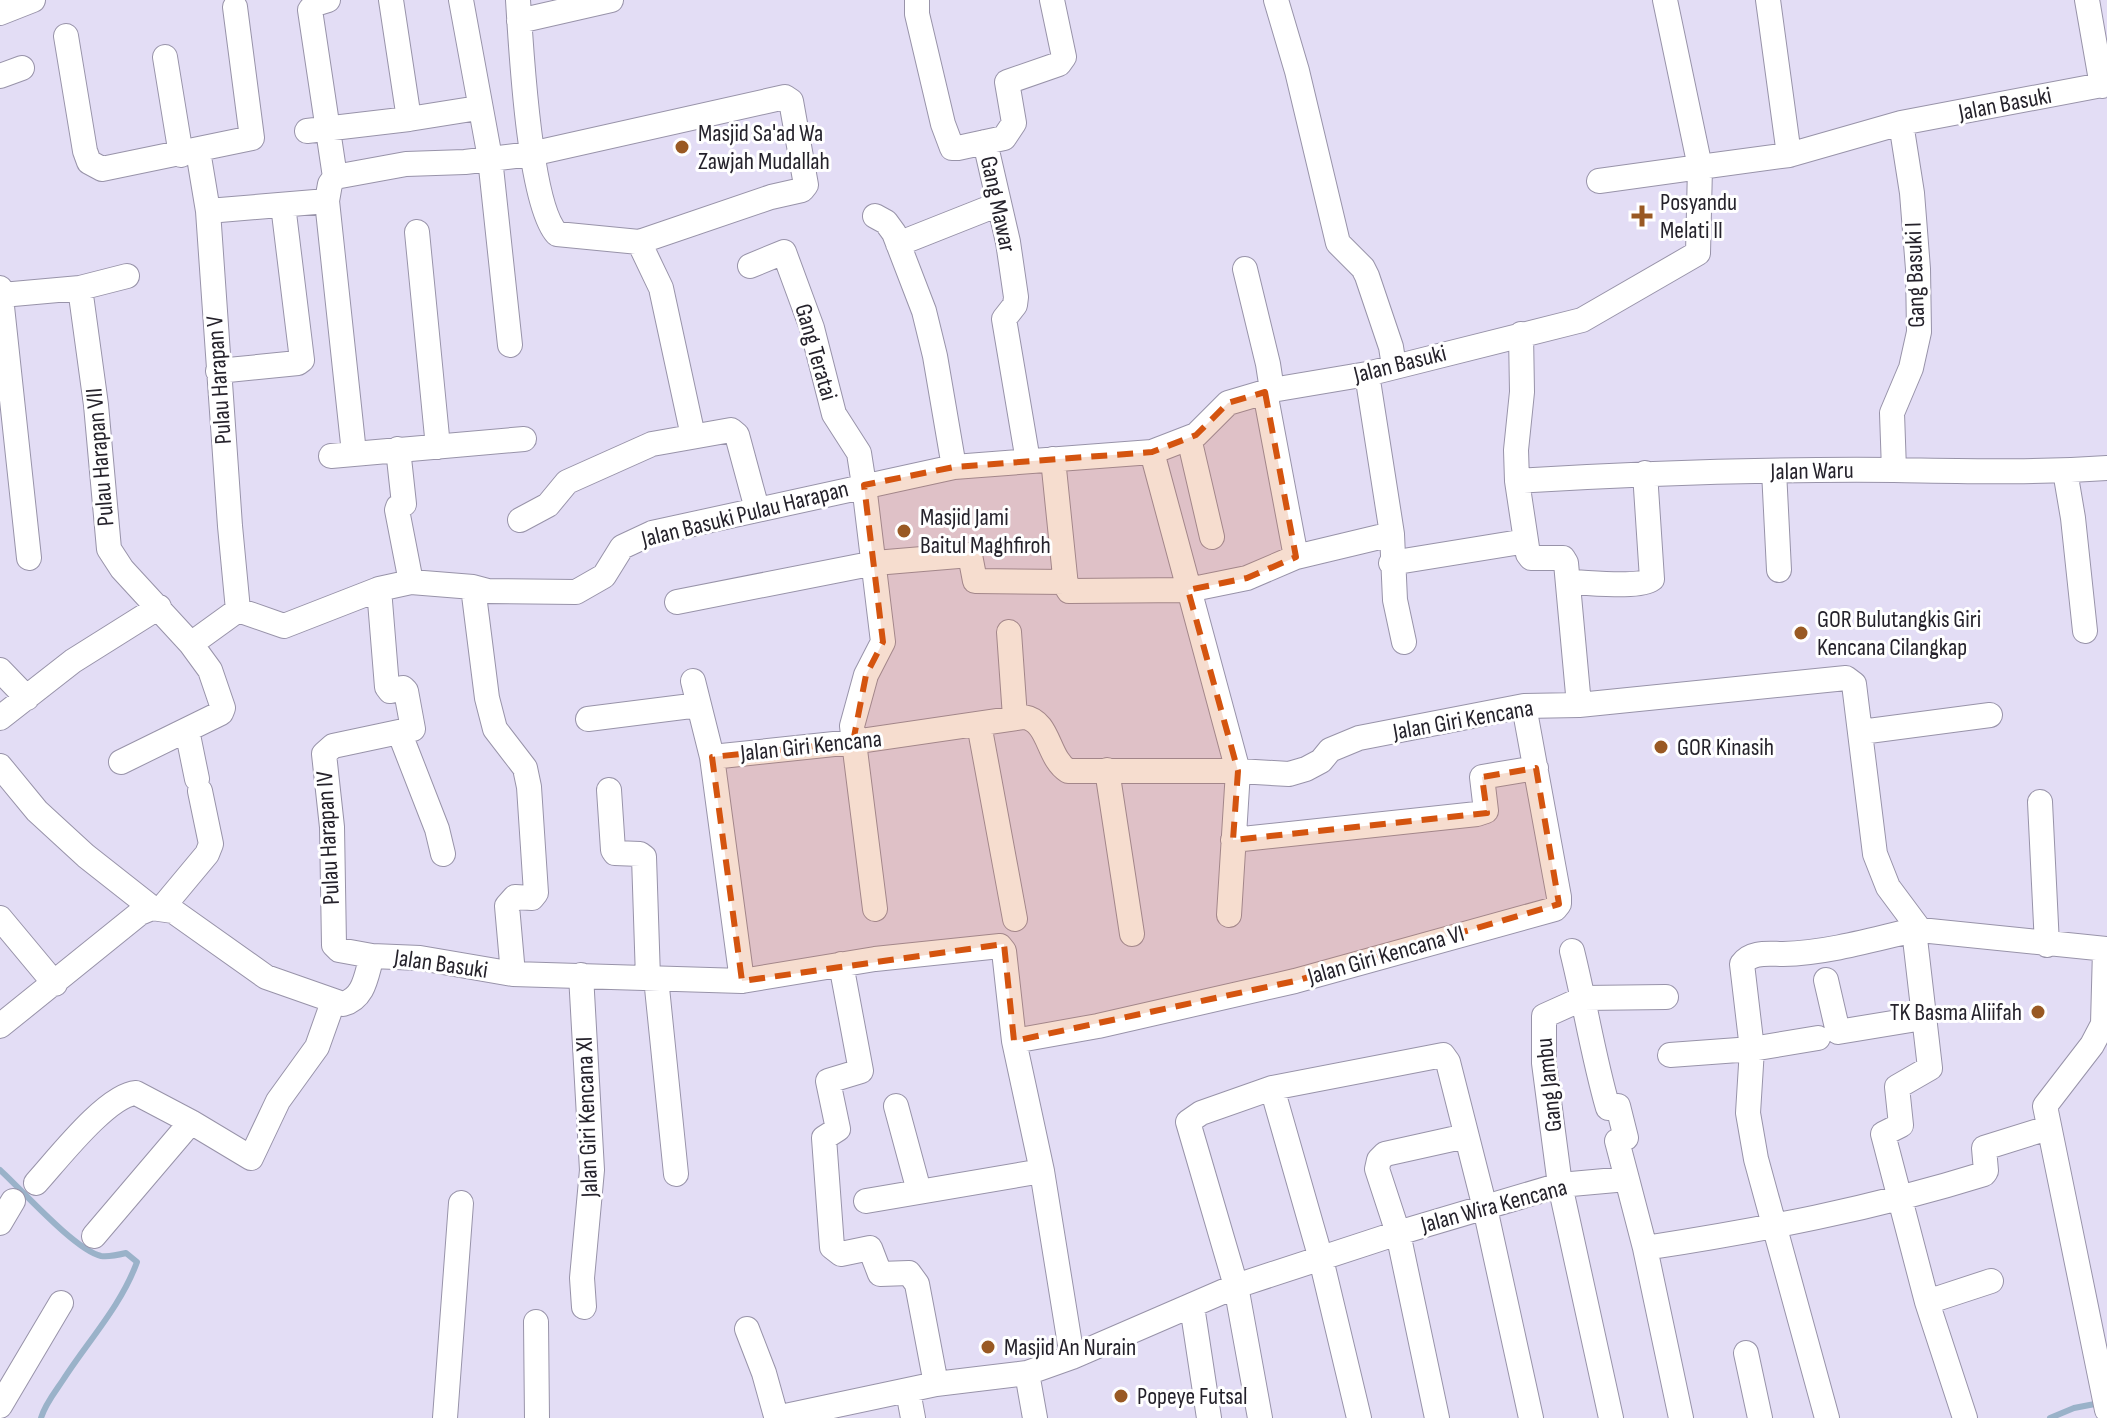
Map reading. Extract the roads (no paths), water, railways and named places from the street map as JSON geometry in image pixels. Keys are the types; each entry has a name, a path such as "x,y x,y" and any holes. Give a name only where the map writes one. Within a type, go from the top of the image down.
{"street":[{"path":"0,13 33,0"},
{"path":"328,0 315,4 310,10 317,129 335,177"},
{"path":"391,0 409,119"},
{"path":"461,0 478,108 490,158 510,345"},
{"path":"524,439 342,454 327,201 330,184 335,177 406,164 465,162 531,154 780,97 788,98 807,178 802,190 771,197 639,242 557,234 549,221 531,154 519,10 611,0"},
{"path":"917,0 917,14 952,148 985,142"},
{"name":"Gang Mawar","path":"1028,461 1004,319 1015,305 1016,297 985,142 1004,138 1014,123 1007,82 1059,64 1064,57 1052,0"},
{"path":"1276,0 1297,71 1338,243 1367,276 1391,347 1394,366"},
{"path":"1599,181 1700,167 1665,0"},
{"path":"1768,0 1789,155"},
{"path":"2087,0 2105,85"},
{"path":"66,36 89,162 102,169 252,138 235,7"},
{"name":"Pulau Harapan V","path":"165,57 189,153 208,211 238,610"},
{"name":"Jalan Basuki","path":"864,485 954,467 1152,452 1196,435 1228,403 1268,391 1367,374 1582,320 1698,253 1700,167 1789,155 1901,123 2105,85"},
{"path":"317,129 478,108"},
{"name":"Gang Basuki I","path":"1894,470 1892,413 1911,368 1919,332 1912,193 1901,123"},
{"path":"208,211 327,201"},
{"path":"898,244 999,204"},
{"path":"218,371 298,363 302,360 283,205"},
{"path":"875,216 886,222 898,244 924,311 954,467"},
{"path":"417,232 438,447"},
{"path":"639,242 661,288 693,436"},
{"name":"Gang Teratai","path":"750,266 784,252 812,328 834,414 859,453 864,485"},
{"path":"1245,269 1268,364 1268,391 1296,557"},
{"path":"29,558 1,291 80,288 127,276"},
{"name":"Pulau Harapan VII","path":"80,288 96,405 109,549 122,569 159,607"},
{"path":"1521,334 1522,392 1516,450 1517,481 1527,547 1535,559 1563,558 1566,563 1579,705"},
{"path":"1367,374 1392,534 1395,600 1404,642"},
{"path":"520,520 548,505 567,482 652,444 731,430 737,435 757,509"},
{"path":"1189,438 1212,537"},
{"path":"398,449 404,504 397,510 411,582"},
{"path":"1152,452 1238,771 1229,915"},
{"path":"1053,459 1069,591 1188,590 1247,578 1296,557 1392,534"},
{"name":"Jalan Waru","path":"1517,481 1645,473 1894,470 1972,473 2107,468"},
{"path":"1774,471 1779,570"},
{"path":"2065,471 2085,631"},
{"path":"1568,582 1632,584 1648,583 1652,579 1645,473"},
{"path":"864,485 883,642 866,675 852,726 875,909"},
{"name":"Jalan Basuki Pulau Harapan","path":"238,610 284,626 379,589 411,582 488,591 576,592 604,576 622,547 652,533 864,485"},
{"path":"1391,563 1527,547"},
{"path":"677,602 875,563 970,555 975,581 1066,582"},
{"path":"473,587 487,698 495,729 525,768 529,787 536,893 532,898 515,897 507,906 513,974"},
{"path":"379,589 387,687 390,691 403,688 406,691 413,727 411,731 400,734 433,818 443,854"},
{"path":"0,718 73,661 159,607 210,670 223,708 221,713 121,762"},
{"path":"191,644 238,610"},
{"path":"1009,632 1015,717"},
{"path":"0,670 27,698"},
{"name":"Jalan Giri Kencana","path":"712,757 853,742 1015,717 1033,718 1053,757 1068,771 1289,774 1306,769 1321,761 1330,750 1359,738 1524,706 1579,705 1846,678 1854,684 1875,854 1888,887 1917,930"},
{"name":"Jalan Giri Kencana","path":"693,681 712,757 742,981"},
{"path":"588,719 699,705"},
{"name":"Jalan Giri Kencana VI","path":"1014,1041 1098,1026 1295,981 1555,909 1559,897 1524,706"},
{"path":"1861,732 1990,715"},
{"path":"979,724 1015,919"},
{"path":"0,1026 140,913 157,908 207,854 211,844 187,730"},
{"name":"Pulau Harapan IV","path":"372,956 339,950 334,945 332,827 324,754 333,746 400,734"},
{"path":"0,766 37,811 86,856 157,908 173,911 266,977 333,1002 317,1047 278,1101 251,1158 136,1093 127,1093 110,1103 36,1183"},
{"path":"1233,840 1477,814 1486,811 1482,777 1536,768"},
{"path":"1107,770 1132,934"},
{"path":"609,790 613,850 615,853 640,854 644,857 652,978 676,1174"},
{"path":"2040,802 2047,945"},
{"path":"0,918 55,984"},
{"path":"1917,930 1930,1069 1897,1087 1901,1125 1883,1134 1927,1302 1965,1418"},
{"path":"1827,1418 1756,1159 1748,1113 1752,1049 1742,964 1746,958 1756,954 1791,954 1917,930 2106,949 2103,1024 2092,1045 2045,1106 2107,1410"},
{"name":"Jalan Basuki","path":"333,1002 343,1004 360,995 372,956 420,958 513,974 742,981 841,964 1000,946 1004,951 1014,1041"},
{"path":"1572,951 1594,1059 1608,1108 1618,1106 1626,1138 1617,1141 1645,1248 1681,1418"},
{"path":"841,964 861,1071 828,1081 838,1129 824,1138 832,1247 841,1254 870,1248 880,1274 909,1273 917,1284 936,1384"},
{"name":"Jalan Giri Kencana XI","path":"581,975 592,1170 582,1278 584,1307"},
{"path":"1826,980 1838,1033 1923,1018"},
{"name":"Gang Jambu","path":"1560,1185 1544,1063 1544,1016 1584,998 1666,997"},
{"path":"1670,1055 1752,1049 1818,1038"},
{"path":"1014,1041 1042,1171 1072,1357"},
{"path":"1260,1418 1236,1286 1188,1122 1201,1113 1272,1088 1443,1055 1448,1062 1485,1208 1531,1418"},
{"path":"1272,1088 1321,1259 1359,1418"},
{"path":"896,1106 919,1191"},
{"path":"94,1236 191,1122"},
{"path":"1645,1248 1776,1227 1900,1200 1984,1174 1984,1148 2048,1128"},
{"path":"1437,1418 1398,1233 1377,1169 1379,1160 1385,1154 1466,1136"},
{"path":"866,1201 1042,1171"},
{"name":"Jalan Wira Kencana","path":"776,1417 936,1384 1027,1373 1072,1357 1236,1286 1398,1233 1560,1185 1627,1179"},
{"path":"1560,1185 1611,1418"},
{"path":"0,1223 13,1201"},
{"path":"445,1418 461,1203"},
{"path":"1927,1302 1991,1281"},
{"path":"0,1406 61,1303"},
{"path":"1192,1306 1209,1418"},
{"path":"536,1322 537,1418"},
{"path":"747,1329 776,1417"},
{"path":"1746,1353 1760,1418"},
{"path":"1027,1373 1035,1418"},
{"path":"908,1391 913,1418"}],"waterway":[{"path":"0,1170 77,1243 101,1256 126,1253 137,1262 113,1308 50,1398 41,1418"},
{"path":"2050,1418 2074,1408 2100,1403"}],"place":[{"name":"Masjid Sa'ad Wa Zawjah Mudallah","path":"682,147"},
{"name":"Posyandu Melati II","path":"1642,216"},
{"name":"Masjid Jami Baitul Maghfiroh","path":"904,531"},
{"name":"GOR Bulutangkis Giri Kencana Cilangkap","path":"1801,633"},
{"name":"GOR Kinasih","path":"1661,747"},
{"name":"TK Basma Aliifah","path":"2038,1012"},
{"name":"Masjid An Nurain","path":"988,1347"},
{"name":"Popeye Futsal","path":"1121,1396"}]}
